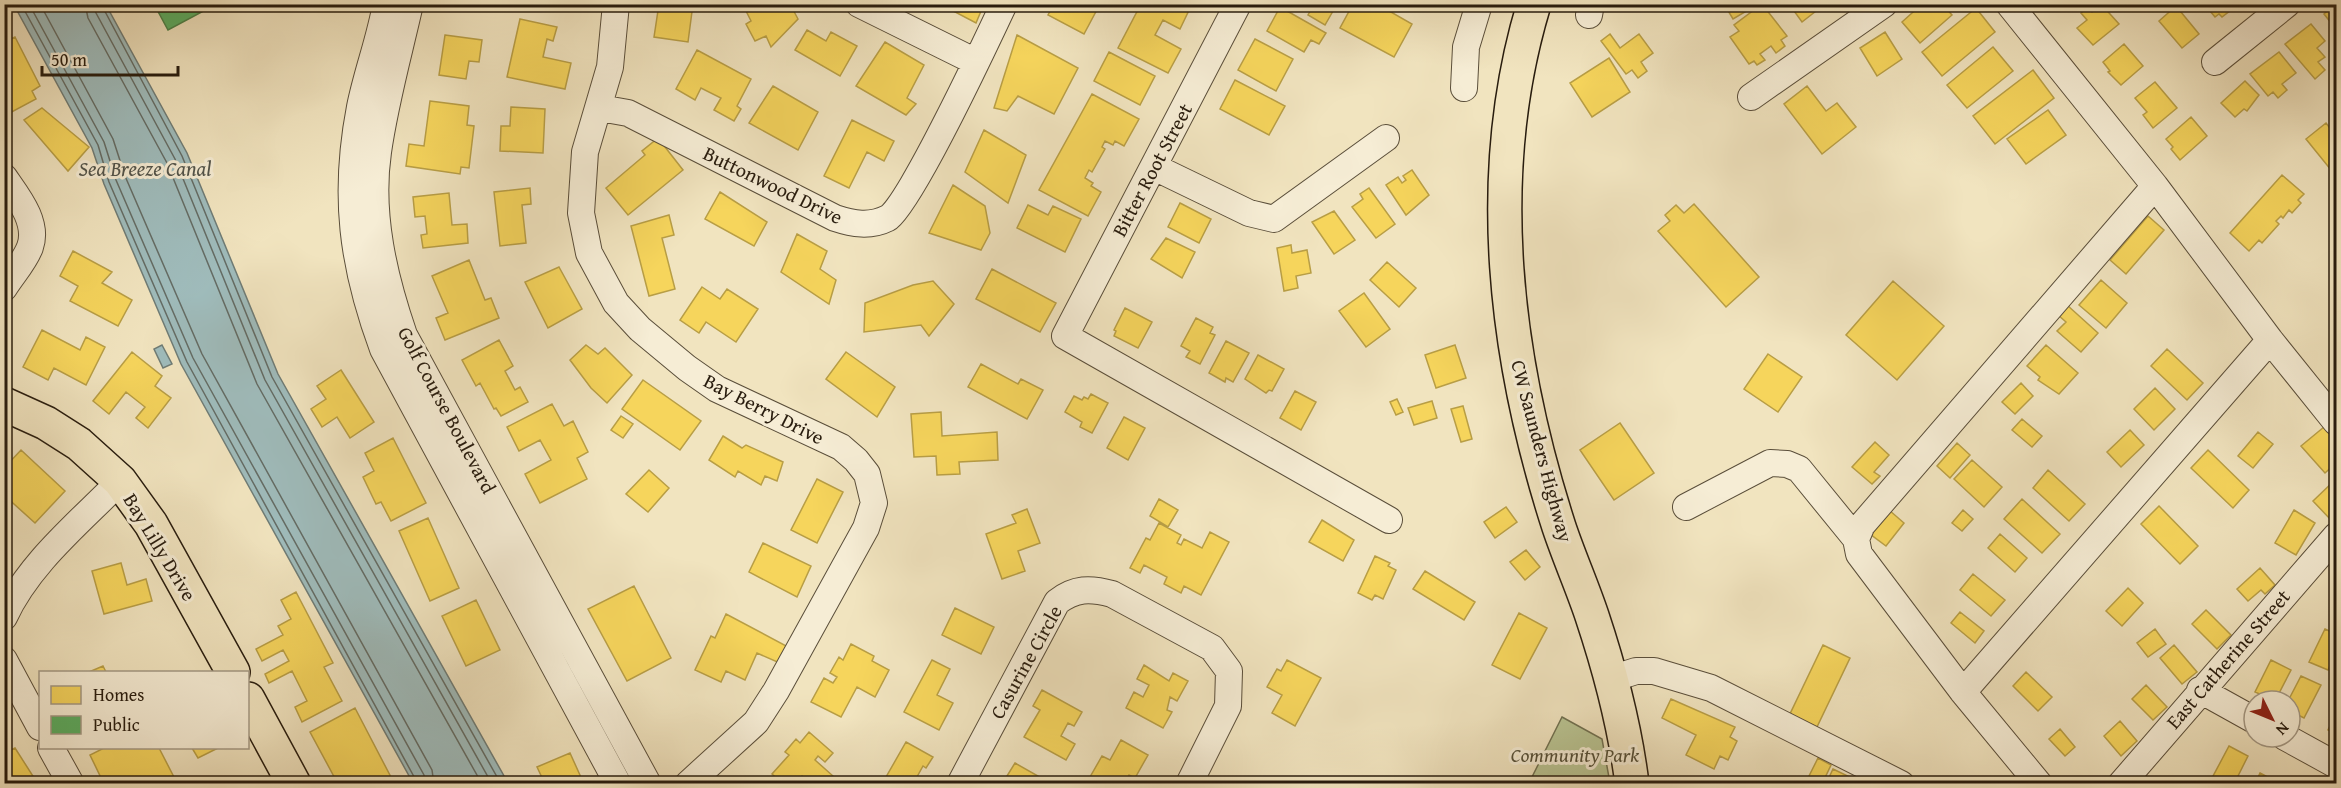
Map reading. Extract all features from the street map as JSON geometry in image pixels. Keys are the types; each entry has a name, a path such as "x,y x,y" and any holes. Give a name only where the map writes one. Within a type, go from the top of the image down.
{"main road":[{"name":"CW Saunders Highway","path":"1534,4 1516,86 1507,151 1505,216 1509,304 1525,402 1559,526 1592,616 1611,678 1632,783"},
{"name":"Bay Lilly Drive","path":"4,404 46,423 80,444 120,481 151,524 232,671"},
{"path":"249,701 294,783"}],"street":[{"name":"Golf Course Boulevard","path":"386,4 360,108 350,175 352,231 364,293 382,349 618,783"},
{"name":"Golf Course Boulevard","path":"410,4 378,153 377,226 388,290 404,335 648,783"},
{"name":"Bay Berry Drive","path":"616,4 610,67 600,108 585,152 581,213 588,253 616,303 640,329 717,389 841,447 867,474 874,503 866,528 761,714 726,751 688,783"},
{"path":"859,4 976,62"},
{"name":"Buttonwood Drive","path":"600,108 628,113 835,218 860,226 890,218 912,187 1004,4"},
{"name":"Bitter Root Street","path":"1239,4 1065,336 1389,520"},
{"path":"1464,88 1466,47 1479,4"},
{"path":"1752,97 1884,4"},
{"path":"2009,4 2155,186 2270,340 2337,422"},
{"path":"2216,62 2287,4"},
{"path":"1154,167 1249,213 1274,219 1386,138"},
{"path":"4,177 23,205 30,225 31,246 4,288"},
{"path":"1856,539 1862,525 2155,186"},
{"path":"382,349 404,335"},
{"path":"1964,692 2270,340"},
{"path":"1686,507 1770,463 1787,464 1799,469 1856,539 1859,554 1964,692 2039,783"},
{"path":"4,617 15,592 42,560 120,481"},
{"name":"East Catherine Street","path":"2121,783 2200,690 2336,538"},
{"name":"Casurine Circle","path":"960,783 1057,602 1073,591 1094,589 1112,594 1212,648 1229,671 1228,706 1189,783"},
{"path":"4,660 39,725"},
{"path":"1611,678 1636,671 1654,671 1711,688 1901,783"},
{"path":"2200,690 2242,713"},
{"path":"2302,746 2337,765"},
{"path":"52,749 71,783"}],"green space":[{"name":"Community Park","path":"1562,717 1602,739 1610,783 1529,783"}],"water":[{"name":"Sea Breeze Canal","path":"14,5 106,5 187,153 278,374 508,783 413,783 181,364 104,184 92,148"},
{"path":"162,345 172,364 163,368 154,349"}],"building: Homes":[{"path":"659,4 693,4 688,42 654,37"},
{"path":"747,4 790,4 798,19 771,47 766,36 755,41 746,24 751,21 744,7"},
{"path":"940,4 984,4 976,23"},
{"path":"1054,4 1100,4 1084,34 1048,15"},
{"path":"1141,4 1192,4 1180,29 1163,20 1155,35 1181,49 1168,73 1118,48"},
{"path":"1314,4 1337,4 1325,25 1308,15"},
{"path":"1353,4 1377,4 1412,24 1394,57 1340,28"},
{"path":"1724,4 1747,4 1750,9 1733,19"},
{"path":"1762,4 1787,36 1781,40 1785,46 1776,53 1771,46 1760,54 1765,60 1757,65 1754,61 1749,64 1730,37 1739,31 1734,25"},
{"path":"1789,4 1825,4 1802,22"},
{"path":"1922,4 1942,4 1952,15 1920,43 1902,22"},
{"path":"2101,4 2119,24 2093,45 2077,28 2087,20 2081,13 2088,7 2092,12"},
{"path":"2204,4 2230,4 2228,6 2231,10 2222,17 2219,14 2215,17"},
{"path":"2336,4 2336,29 2324,14"},
{"path":"2176,6 2199,34 2182,48 2159,21"},
{"path":"1280,7 1326,33 1319,44 1311,40 1304,52 1267,31"},
{"path":"1976,8 1995,32 1942,76 1922,52"},
{"path":"520,19 557,27 553,41 547,39 543,57 571,63 565,89 507,77"},
{"path":"2311,24 2325,41 2317,48 2325,57 2318,62 2325,70 2315,79 2285,44"},
{"path":"807,30 826,41 831,32 857,46 840,76 795,50"},
{"path":"1885,32 1902,59 1877,76 1860,48"},
{"path":"1610,34 1620,48 1639,34 1653,53 1641,62 1647,71 1638,78 1632,70 1626,74 1601,41"},
{"path":"445,35 482,40 479,62 469,61 466,79 439,75"},
{"path":"1017,35 1078,68 1054,114 1018,96 1007,111 994,108"},
{"path":"15,37 40,86 32,91 36,99 6,115 4,42"},
{"path":"1255,39 1293,59 1276,91 1238,70"},
{"path":"885,42 924,65 907,98 916,104 906,115 856,86"},
{"path":"2124,44 2143,66 2121,85 2108,72 2110,71 2103,62"},
{"path":"1993,47 2013,71 1967,108 1947,85"},
{"path":"697,50 751,79 737,106 741,109 734,121 714,110 721,98 701,88 695,100 676,89"},
{"path":"1109,52 1155,76 1140,105 1094,81"},
{"path":"2279,52 2296,73 2282,84 2287,90 2278,98 2273,92 2268,96 2250,74"},
{"path":"1609,58 1630,92 1592,117 1570,83"},
{"path":"2033,70 2054,98 1995,144 1973,116"},
{"path":"1235,80 1285,106 1269,135 1220,109"},
{"path":"2245,81 2259,95 2247,111 2244,109 2235,117 2221,103"},
{"path":"2155,82 2177,108 2153,128 2143,115 2147,112 2135,98"},
{"path":"773,86 818,112 798,150 749,123"},
{"path":"1807,86 1826,111 1837,103 1856,127 1822,154 1784,104"},
{"path":"1092,94 1139,119 1124,146 1115,141 1113,145 1105,141 1102,147 1105,149 1092,172 1089,170 1085,178 1093,183 1091,186 1101,192 1088,216 1039,190"},
{"path":"430,101 469,106 467,125 474,126 469,168 461,167 460,174 406,166 409,144 424,146"},
{"path":"511,107 545,109 543,153 500,151 501,126 510,126"},
{"path":"42,108 89,147 68,171 24,120"},
{"path":"2048,110 2066,135 2026,164 2007,139"},
{"path":"2191,117 2207,136 2180,160 2166,139"},
{"path":"852,120 894,141 884,161 867,152 849,188 824,176"},
{"path":"2326,123 2336,136 2336,165 2331,170 2306,139"},
{"path":"984,130 1026,155 1008,203 965,172"},
{"path":"658,138 683,170 628,215 606,188 645,155 642,151"},
{"path":"1412,170 1429,195 1406,215 1386,185 1398,177 1402,183 1406,180 1403,176"},
{"path":"2282,175 2304,194 2298,200 2301,203 2292,213 2289,210 2283,218 2281,216 2276,221 2279,224 2262,243 2259,240 2249,251 2230,233"},
{"path":"953,185 985,206 990,233 981,250 929,233"},
{"path":"530,188 531,204 522,205 526,243 500,246 494,192"},
{"path":"1369,188 1395,224 1376,238 1352,207 1363,199 1360,194"},
{"path":"720,192 767,222 754,246 705,219"},
{"path":"449,193 452,225 467,224 468,243 423,248 421,235 427,234 425,216 415,217 413,197"},
{"path":"1180,203 1211,219 1199,243 1168,227"},
{"path":"1694,204 1759,277 1726,307 1658,231 1670,221 1665,215 1676,205 1684,213"},
{"path":"1028,205 1048,215 1053,206 1081,219 1065,252 1017,228"},
{"path":"1334,211 1355,240 1334,254 1312,222"},
{"path":"669,215 674,235 662,238 675,289 649,296 631,226"},
{"path":"2148,216 2164,230 2126,274 2110,260"},
{"path":"797,234 827,251 820,269 836,280 829,304 781,272"},
{"path":"1166,238 1195,252 1182,278 1151,259"},
{"path":"1291,245 1292,253 1307,250 1311,273 1296,276 1298,288 1284,291 1277,248"},
{"path":"73,251 112,272 102,283 132,300 118,326 70,301 78,286 60,276"},
{"path":"469,260 485,300 491,298 499,318 445,340 436,318 448,313 432,276"},
{"path":"1387,262 1416,288 1399,307 1370,280"},
{"path":"559,267 582,309 548,328 525,282"},
{"path":"992,269 1056,303 1040,332 976,299"},
{"path":"2101,280 2127,303 2106,328 2079,305"},
{"path":"933,281 954,304 929,336 921,325 864,332 865,303 913,285"},
{"path":"1893,281 1944,326 1897,380 1846,335"},
{"path":"702,287 720,299 727,289 758,309 736,342 706,322 699,333 680,320"},
{"path":"1364,293 1390,329 1366,347 1339,311"},
{"path":"2067,305 2098,333 2081,352 2057,331 2066,322 2058,315"},
{"path":"1125,308 1152,322 1138,348 1114,336 1116,331 1114,330"},
{"path":"1196,318 1213,327 1210,333 1215,335 1200,364 1186,357 1190,351 1181,346"},
{"path":"42,330 80,350 86,337 105,347 86,385 54,368 48,380 23,367"},
{"path":"499,340 513,366 505,371 515,390 520,387 528,402 501,416 496,408 494,409 480,383 476,386 462,360"},
{"path":"1226,341 1249,353 1233,382 1226,378 1225,382 1209,373"},
{"path":"586,345 598,354 605,348 632,375 607,403 591,388 570,360"},
{"path":"1455,345 1466,378 1436,388 1425,355"},
{"path":"2046,345 2078,373 2059,394 2038,380 2040,377 2027,366"},
{"path":"2167,349 2203,383 2187,400 2151,366"},
{"path":"132,352 162,376 155,386 171,398 148,428 136,418 145,407 126,392 109,414 93,401"},
{"path":"846,352 895,387 877,417 826,379"},
{"path":"1768,354 1802,377 1778,412 1744,389"},
{"path":"1258,355 1284,369 1272,391 1269,390 1266,393 1245,379"},
{"path":"981,364 1018,384 1021,379 1043,390 1027,419 968,387"},
{"path":"341,370 374,422 350,438 337,417 322,427 311,409 326,399 317,386"},
{"path":"643,380 701,421 680,450 622,409"},
{"path":"2021,383 2033,396 2015,414 2002,402"},
{"path":"2155,388 2175,409 2154,430 2134,409"},
{"path":"1295,391 1316,402 1301,430 1280,418"},
{"path":"1091,394 1108,403 1092,433 1080,427 1082,422 1065,412 1074,396 1082,400 1084,397 1088,399"},
{"path":"1397,399 1403,412 1396,415 1390,402"},
{"path":"1432,401 1437,418 1414,425 1408,408"},
{"path":"552,404 564,426 573,421 588,452 577,458 587,479 540,503 525,474 551,460 540,440 519,451 507,427"},
{"path":"1463,406 1472,439 1461,442 1451,409"},
{"path":"941,412 942,436 997,432 998,460 959,462 960,474 937,475 936,456 914,457 911,414"},
{"path":"621,416 633,424 623,438 611,430"},
{"path":"1124,417 1145,428 1128,460 1107,448"},
{"path":"2022,419 2042,436 2032,447 2012,430"},
{"path":"2330,422 2336,431 2336,463 2325,473 2301,446"},
{"path":"1620,423 1654,473 1614,500 1580,450"},
{"path":"2130,430 2144,445 2121,467 2107,452"},
{"path":"2258,432 2273,444 2253,468 2238,456"},
{"path":"723,436 742,448 746,445 783,462 777,481 765,476 761,485 738,471 735,477 709,460"},
{"path":"393,438 426,503 391,521 381,502 376,504 363,477 374,471 365,453"},
{"path":"1875,442 1889,455 1874,472 1880,476 1872,484 1852,467"},
{"path":"1957,443 1970,455 1950,478 1937,466"},
{"path":"21,450 65,491 35,523 4,495 4,468"},
{"path":"2208,450 2249,490 2233,508 2191,468"},
{"path":"1972,460 2002,487 1984,507 1954,479"},
{"path":"649,470 669,488 648,512 626,494"},
{"path":"2048,470 2085,504 2069,521 2033,488"},
{"path":"817,479 843,492 817,543 791,530"},
{"path":"2336,479 2336,513 2330,519 2313,501"},
{"path":"1159,499 1178,510 1168,527 1150,516"},
{"path":"2022,499 2060,534 2042,553 2004,519"},
{"path":"2159,506 2198,546 2180,564 2141,524"},
{"path":"1506,507 1517,522 1495,538 1484,522"},
{"path":"1027,509 1040,543 1018,551 1025,571 1002,579 986,534 1016,523 1012,515"},
{"path":"1889,510 1904,523 1886,546 1870,534"},
{"path":"1963,510 1973,519 1962,531 1952,523"},
{"path":"2294,510 2315,523 2296,555 2275,543"},
{"path":"428,518 459,588 430,601 399,531"},
{"path":"1322,520 1354,540 1343,561 1309,542"},
{"path":"1159,523 1181,535 1177,543 1181,545 1184,539 1202,548 1210,532 1229,542 1201,595 1184,586 1181,593 1164,584 1167,577 1144,565 1140,573 1130,568 1146,538 1150,540"},
{"path":"2000,534 2027,558 2015,572 1988,548"},
{"path":"763,543 811,566 797,597 749,572"},
{"path":"1526,550 1540,567 1525,580 1510,562"},
{"path":"1375,556 1390,563 1388,566 1396,570 1383,599 1375,595 1372,600 1358,593"},
{"path":"121,563 127,585 146,579 152,601 104,614 92,571"},
{"path":"2260,568 2275,585 2265,594 2261,590 2248,601 2237,589"},
{"path":"1425,571 1475,602 1464,620 1413,589"},
{"path":"1973,574 2005,600 1991,616 1960,590"},
{"path":"634,586 671,658 627,681 588,609"},
{"path":"2336,587 2336,599 2331,594"},
{"path":"2128,588 2143,603 2122,626 2106,611"},
{"path":"296,592 333,663 324,667 342,701 302,722 295,707 307,701 292,671 269,683 265,674 289,661 283,650 262,661 256,649 283,635 278,626 291,619 281,600"},
{"path":"476,600 500,650 466,666 442,616"},
{"path":"955,608 994,627 981,654 942,635"},
{"path":"2206,610 2231,635 2217,649 2192,624"},
{"path":"1960,612 1984,631 1975,643 1951,623"},
{"path":"1519,613 1547,628 1520,679 1492,665"},
{"path":"726,614 790,648 782,664 757,653 745,680 726,671 721,682 695,670 711,636 715,638"},
{"path":"2155,629 2166,644 2148,657 2137,643"},
{"path":"2325,629 2336,634 2336,652 2328,670 2309,662"},
{"path":"851,644 874,656 872,661 889,670 875,697 857,687 841,717 811,702 824,678 833,683 837,677 830,673 839,657 843,660"},
{"path":"1823,645 1850,658 1816,729 1789,716"},
{"path":"2174,645 2197,672 2182,684 2160,658"},
{"path":"932,660 950,669 937,695 953,703 939,730 904,712"},
{"path":"1287,660 1321,678 1295,726 1272,713 1282,695 1267,687 1277,669 1281,671"},
{"path":"2271,660 2291,670 2281,689 2256,689"},
{"path":"1144,665 1169,681 1173,673 1188,681 1177,701 1170,697 1167,710 1172,712 1163,728 1126,708 1134,692 1143,697 1149,685 1137,679"},
{"path":"103,666 106,671 91,671"},
{"path":"2026,672 2052,697 2038,711 2013,686"},
{"path":"2301,676 2321,685 2304,718 2302,717 2302,689 2294,689"},
{"path":"2146,685 2167,707 2153,720 2132,699"},
{"path":"1042,690 1082,712 1074,726 1068,723 1061,736 1075,744 1066,760 1024,737 1040,710 1033,706"},
{"path":"1671,699 1735,727 1730,737 1737,741 1728,760 1720,756 1714,769 1686,755 1696,735 1662,718"},
{"path":"355,708 393,781 389,784 338,784 310,732"},
{"path":"2336,713 2336,734 2328,730"},
{"path":"2120,721 2137,741 2121,756 2104,736"},
{"path":"2060,729 2075,747 2065,756 2049,739"},
{"path":"809,732 833,753 825,762 818,756 815,760 833,776 827,784 810,784 802,776 800,778 807,784 783,784 772,774 789,755 785,752 796,739 800,743"},
{"path":"1121,740 1148,755 1135,778 1129,775 1125,784 1086,784 1102,756 1110,760"},
{"path":"906,742 933,757 926,768 923,766 913,784 882,784"},
{"path":"2229,746 2248,756 2234,784 2223,784 2212,778"},
{"path":"15,748 38,784 4,784 4,753"},
{"path":"102,749 160,749 176,781 104,784 90,755"},
{"path":"193,749 216,749 198,758"},
{"path":"570,753 584,784 545,784 537,767"},
{"path":"1818,758 1831,765 1822,784 1805,784"},
{"path":"1015,763 1038,776 1034,784 1002,784"},
{"path":"1833,769 1854,779 1852,784 1826,784"},
{"path":"2260,773 2279,783 2279,784 2255,784"}],"building: Public":[{"path":"154,4 212,4 213,6 168,30"}]}
